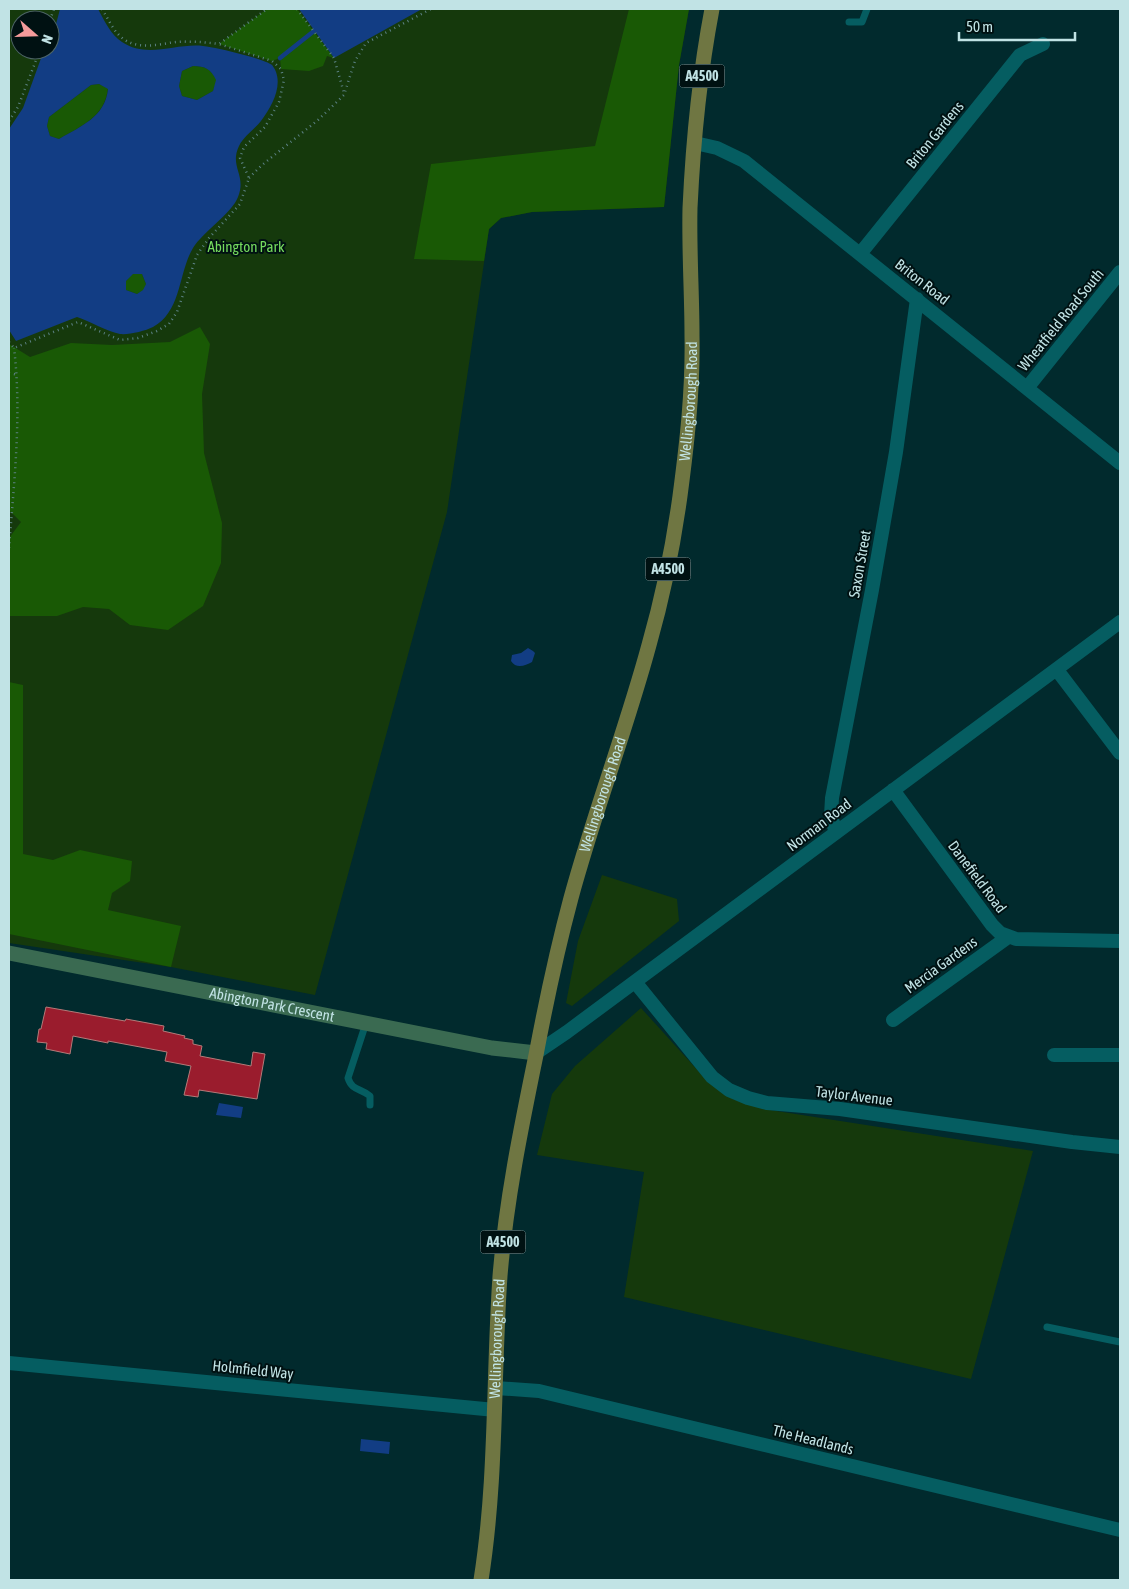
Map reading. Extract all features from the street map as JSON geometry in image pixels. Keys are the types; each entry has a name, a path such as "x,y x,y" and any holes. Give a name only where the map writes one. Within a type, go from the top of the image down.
{"main road":[{"name":"Wellingborough Road","path":"481,1580 487,1536 504,1224 551,979 571,897 663,595 680,493 692,387 690,209 695,144 712,9"}],"street":[{"name":"Briton Gardens","path":"860,254 1020,55 1043,44"},
{"name":"Briton Road","path":"695,144 717,148 744,161 1120,463"},
{"name":"Wheatfield Road South","path":"1027,388 1120,272"},
{"name":"Saxon Street","path":"836,833 831,816 832,798 874,581 896,452 917,299"},
{"name":"Norman Road","path":"536,1053 635,982 1120,622"},
{"path":"1057,670 1120,753"},
{"name":"Danefield Road","path":"893,790 992,925 1000,933 1008,937"},
{"path":"1008,937 1016,940 1120,941"},
{"name":"Mercia Gardens","path":"893,1020 1008,937"},
{"name":"Abington Park Crescent","path":"9,953 492,1048 536,1053"},
{"name":"Taylor Avenue","path":"635,982 712,1076 729,1090 748,1098 767,1103 840,1109 1072,1142 1120,1147"},
{"path":"1054,1055 1120,1056"},
{"name":"Holmfield Way","path":"9,1363 495,1410"},
{"name":"The Headlands","path":"496,1388 539,1391 1120,1530"}],"lane":[{"path":"849,22 862,22 867,9"},
{"path":"366,1023 348,1078 350,1084 356,1090 367,1093 370,1096 370,1105"},
{"path":"1047,1326 1120,1342"}],"path":[{"path":"102,9 116,32 136,45 146,46 176,42 219,44 272,61 281,69 284,80 279,102 265,127 244,147 240,158 249,178"},
{"path":"219,44 267,9"},
{"path":"297,9 334,58 344,94"},
{"path":"14,348 78,322 120,340 138,338 169,324 177,312 197,255 240,204 249,178 262,165 318,120 344,94 354,61 366,43 431,9"},
{"path":"9,121 18,107 36,60"},
{"path":"9,342 14,348 18,375 16,448 9,548"},
{"path":"9,372 18,375"}],"green space":[{"name":"Abington Park","path":"9,9 689,9 679,65 664,207 532,212 501,218 489,229 447,512 315,995 171,967 9,943"},
{"path":"267,9 297,9 334,58 327,56 323,66 309,71 281,69 280,58 272,61 219,44"},
{"path":"629,9 689,9 679,65 664,207 532,212 501,218 489,229 484,261 414,259 431,164 595,146"},
{"path":"193,66 207,69 217,80 213,91 197,100 182,96 179,86 182,71"},
{"path":"99,84 108,88 106,98 91,120 59,139 50,136 47,126 49,117 91,85"},
{"path":"133,273 142,274 146,284 144,290 137,294 126,290 126,281"},
{"path":"200,327 210,344 202,394 204,453 222,523 221,563 203,606 168,630 130,625 109,609 83,607 57,616 9,616 9,538 21,522 9,510 9,344 30,357 71,343 112,345 170,342"},
{"path":"9,682 23,685 23,854 53,860 80,850 132,861 130,881 112,893 108,910 181,926 171,967 9,934"},
{"path":"602,875 677,899 679,921 572,1006 566,1003 578,941"},
{"path":"641,1008 702,1075 733,1099 770,1110 1033,1151 971,1379 624,1297 644,1172 537,1155 552,1094 575,1066"}],"water":[{"path":"60,9 98,9 114,35 132,47 151,50 203,46 260,60 272,65 276,71 278,85 268,110 261,121 244,139 236,153 241,183 238,197 230,209 193,248 169,311 153,327 124,334 110,331 77,317 16,341 9,330 9,129 23,108 40,60 60,60","holes":["193,66 201,67 212,73 216,80 213,91 197,100 182,96 179,86 182,71","99,84 108,89 106,99 97,114 91,120 59,139 50,136 47,126 49,117 91,85","133,274 142,274 146,284 143,290 137,294 126,290 126,281"]},
{"path":"299,9 422,9 334,58"},
{"path":"528,648 535,653 532,662 521,666 513,664 511,661 512,655 521,653"},
{"path":"219,1103 243,1107 241,1118 216,1115"},
{"path":"361,1439 390,1442 389,1454 360,1451"}],"building":[{"path":"46,1007 164,1026 163,1031 185,1036 184,1038 193,1040 193,1044 202,1046 200,1056 251,1066 253,1052 265,1054 257,1099 199,1090 198,1097 184,1095 191,1066 165,1061 167,1052 73,1036 70,1054 46,1049 47,1043 37,1042"}],"waterway":[{"path":"280,58 314,31"}]}
